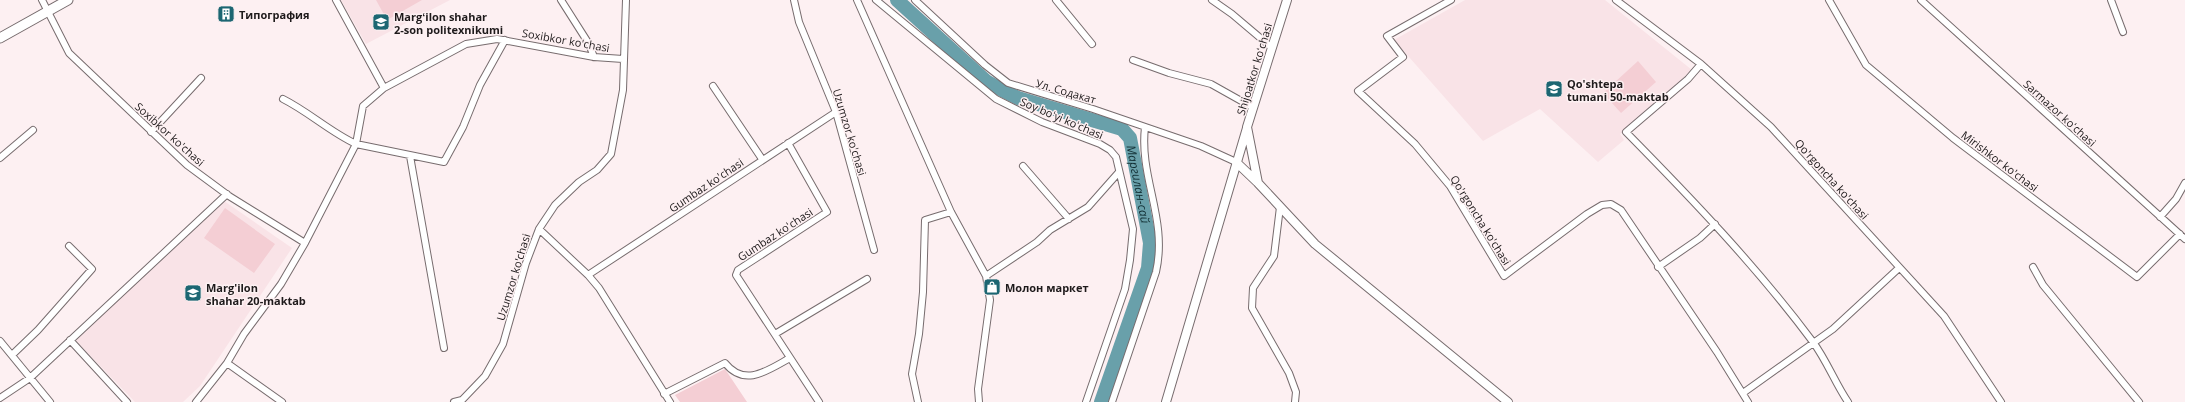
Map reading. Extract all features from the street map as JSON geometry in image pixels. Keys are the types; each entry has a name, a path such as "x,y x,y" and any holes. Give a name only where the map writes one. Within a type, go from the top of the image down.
{"main road":[{"path":"0,38 68,0"}],"street":[{"name":"Soxibkor ko'chasi","path":"42,0 49,11 69,53 151,132 187,165 227,194 305,243"},
{"path":"336,0 384,88"},
{"path":"561,0 589,44 594,57"},
{"name":"Uzumzor ko'chasi","path":"454,402 462,401 485,376 503,344 526,263 539,229 555,205 579,182 597,170 611,154 623,90 626,0"},
{"name":"Uzumzor ko'chasi","path":"794,0 799,22 836,112 874,250"},
{"path":"857,0 951,212 986,276 990,300 978,389 979,402"},
{"name":"Soy boʻyi koʻchasi","path":"876,0 996,100 1042,122 1100,144 1110,150 1116,157 1133,228 1130,260 1125,289 1086,402"},
{"name":"Ул. Содакат","path":"915,0 985,65 1008,83 1201,146 1236,162"},
{"path":"1056,0 1092,44"},
{"path":"1212,0 1232,14 1271,47"},
{"name":"Shijoatkor koʻchasi","path":"1258,183 1247,127 1252,107 1287,0"},
{"name":"Qo'rgoncha ko'chasi","path":"1451,0 1387,36 1403,57 1358,91 1415,144 1450,186 1504,276 1587,214 1602,205 1612,204 1621,210 1658,267 1717,352 1748,402"},
{"name":"Qo'rgoncha ko'chasi","path":"1616,0 1701,64 1771,127 1944,316 2001,402"},
{"name":"Mirishkor ko'chasi","path":"1829,0 1866,65 1953,138 2137,277 2180,234"},
{"name":"Sarmazor koʻchasi","path":"1921,0 2185,239"},
{"path":"2111,0 2123,32"},
{"name":"Soxibkor ko'chasi","path":"196,402 228,363 244,334 280,284 305,243 356,144 363,106 384,88 466,44 497,39 594,57 623,59"},
{"name":"Soxibkor ko'chasi","path":"356,144 444,162 463,128 480,86 505,40"},
{"path":"1133,60 1169,73 1211,84 1252,107"},
{"path":"1701,64 1688,79 1626,132 1715,224 1754,268 1814,344 1848,402"},
{"path":"151,132 201,78"},
{"path":"713,86 762,159"},
{"path":"283,99 303,109 356,144"},
{"name":"Gumbaz ko'chasi","path":"588,274 836,112"},
{"path":"1112,402 1160,256 1158,224 1144,154 1145,127"},
{"path":"1166,402 1247,127"},
{"path":"0,158 33,130"},
{"name":"Gumbaz koʻchasi","path":"788,142 827,212 736,272 737,277 819,402"},
{"path":"410,156 444,348"},
{"path":"1236,162 1264,189 1315,244 1508,402"},
{"path":"1023,166 1069,219"},
{"path":"986,276 1037,242 1050,230 1088,207 1119,172"},
{"path":"2160,217 2176,199 2185,183"},
{"path":"0,398 30,378 227,194"},
{"path":"1280,207 1274,256 1253,288 1252,308 1289,373 1296,392 1295,402"},
{"path":"918,402 912,374 919,334 923,292 925,220 951,212"},
{"path":"1658,267 1700,238 1715,224"},
{"path":"539,229 588,274 599,288 670,402"},
{"path":"12,355 38,330 92,269 69,246"},
{"path":"2033,267 2043,285 2139,402"},
{"path":"1743,393 1814,344 1833,329 1899,268"},
{"path":"775,334 867,279"},
{"path":"70,340 127,402"},
{"path":"0,341 50,402"},
{"path":"664,394 725,363 735,374 750,376 767,370 790,358"},
{"path":"228,363 282,402"}],"shaded area":[{"name":"Margʻilon shahar 2-son politexnikumi","path":"341,0 450,0 366,44"},
{"path":"376,0 422,0 387,20"},
{"name":"Qo'shtepa tumani 50-maktab","path":"1465,0 1605,0 1692,70 1620,134 1624,140 1598,162 1540,109 1483,141 1394,40"},
{"path":"1638,61 1656,82 1621,113 1603,93"},
{"name":"Marg'ilon shahar 20-maktab","path":"224,201 292,248 200,386 183,402 135,402 74,339"},
{"path":"225,208 275,244 254,273 204,238"},
{"path":"725,369 747,402 680,402 675,395"}],"waterway":[{"name":"Маргилан-сай","path":"897,0 986,81 1018,98 1122,129 1130,138 1150,243 1148,268 1101,402"}],"place":[{"name":"Типография","path":"226,14"},
{"name":"Margʻilon shahar 2-son politexnikumi","path":"381,22"},
{"name":"Qo'shtepa tumani 50-maktab","path":"1554,89"},
{"name":"Молон маркет","path":"992,287"},
{"name":"Marg'ilon shahar 20-maktab","path":"193,293"}]}
